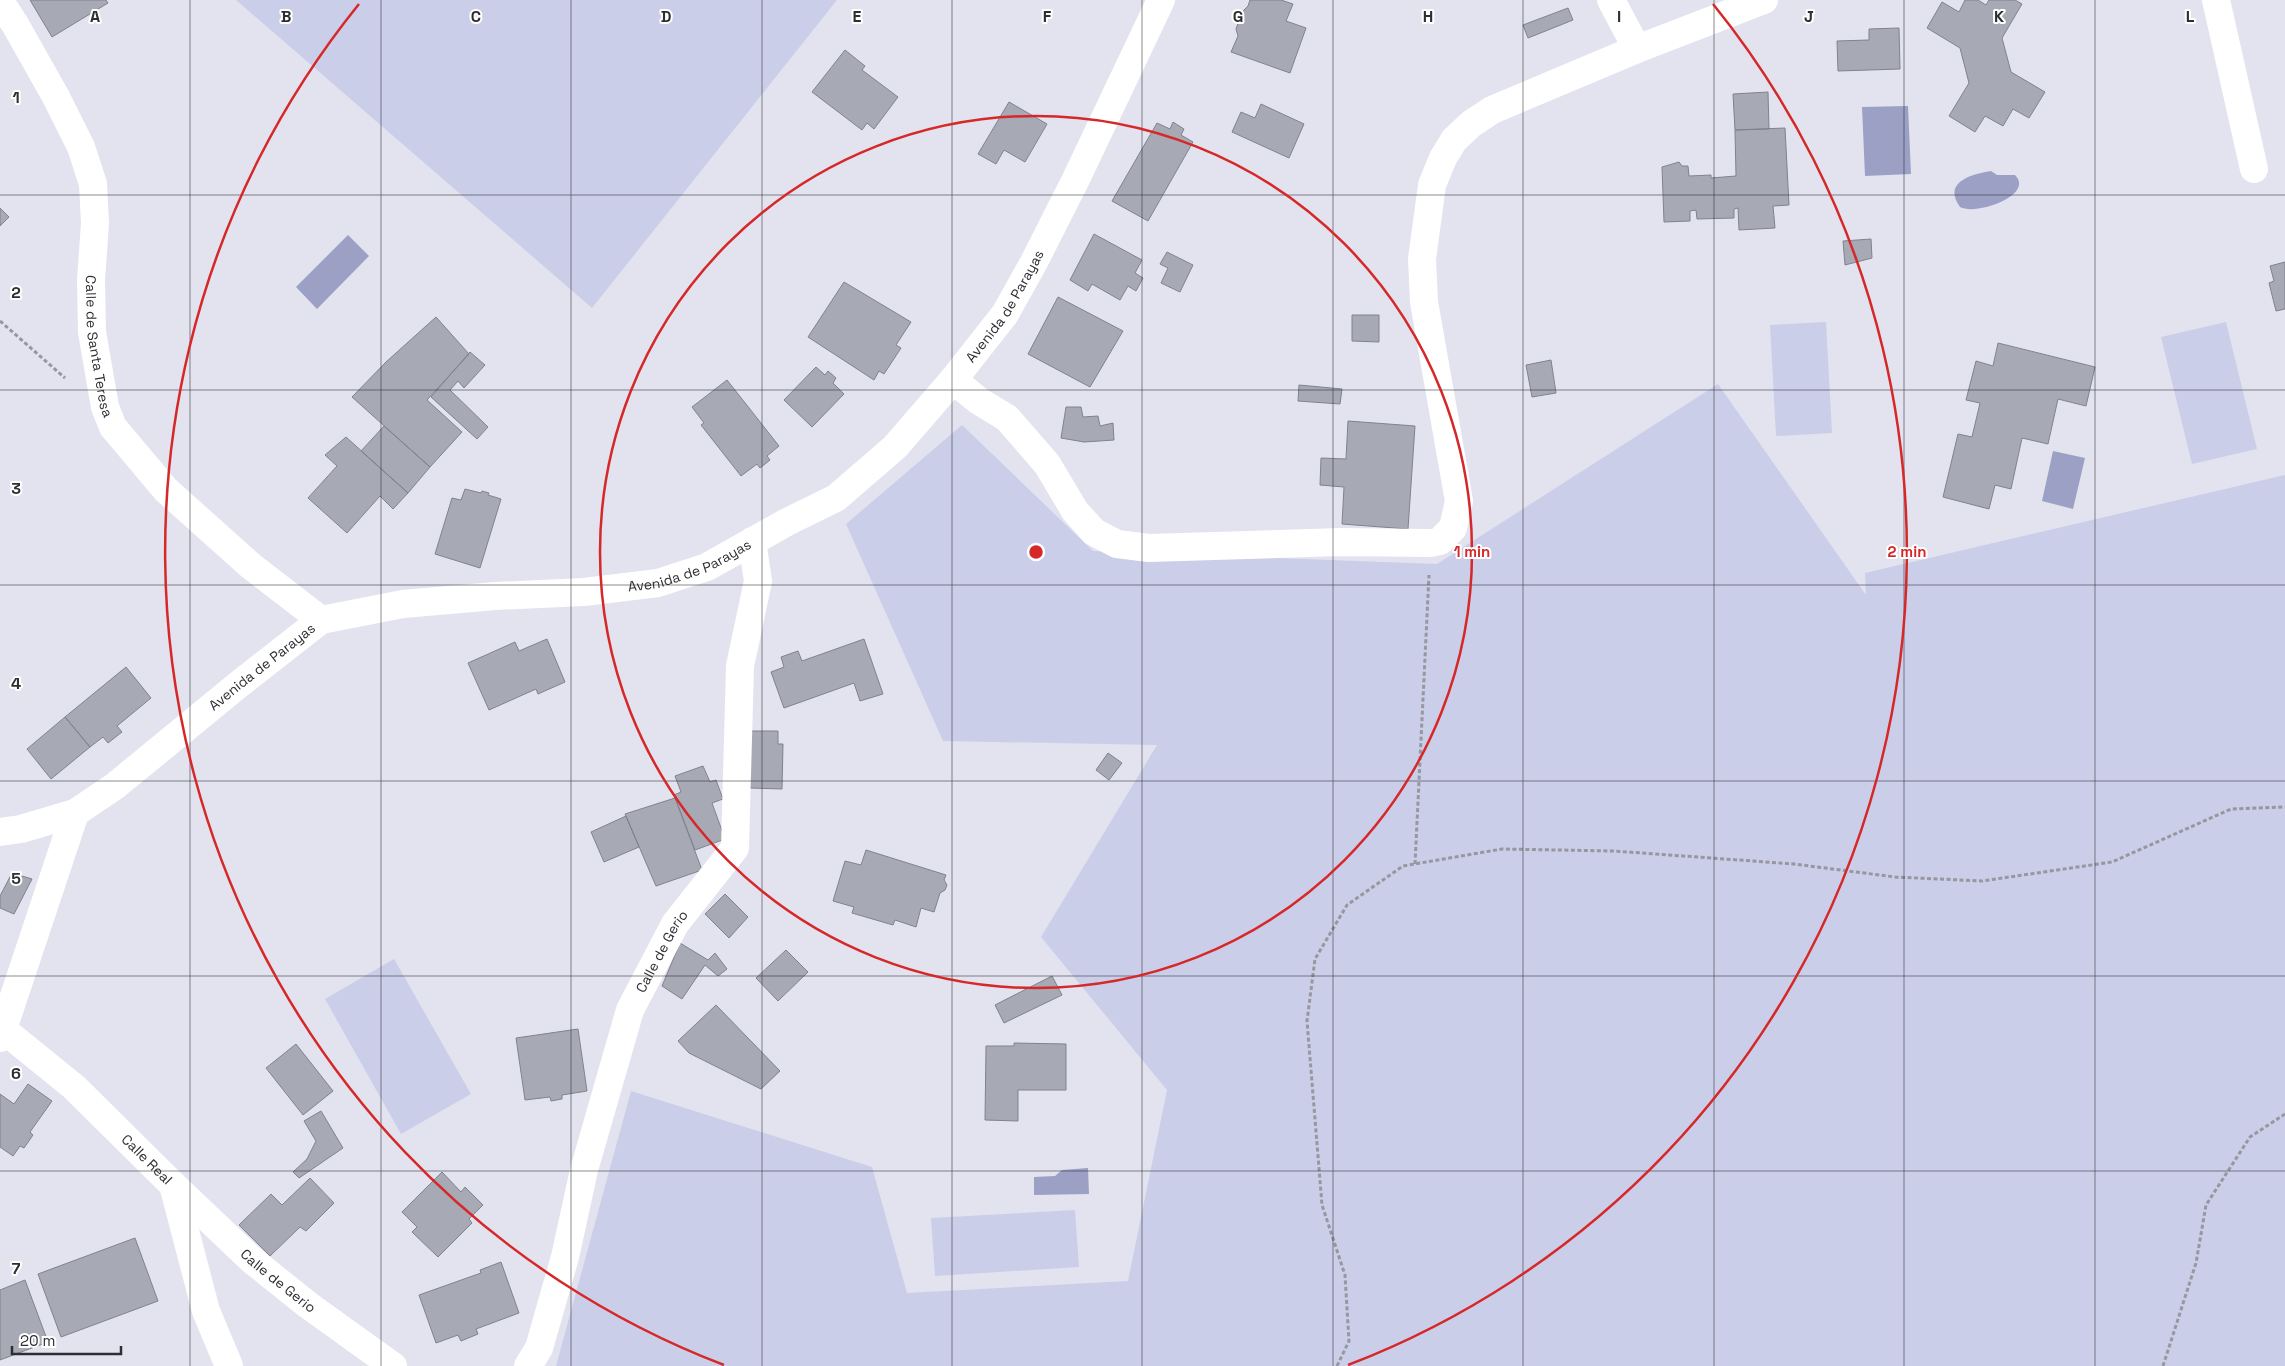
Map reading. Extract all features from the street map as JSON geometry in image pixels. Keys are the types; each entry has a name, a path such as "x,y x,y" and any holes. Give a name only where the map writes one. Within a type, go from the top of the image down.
{"street":[{"name":"Avenida de Parayas","path":"0,832 75,813 115,786 238,684 321,620 403,604 495,596 584,592 658,583 707,567 752,541 836,498 895,447 953,380 1005,314 1034,262 1161,0"},
{"path":"1611,0 1637,49"},
{"path":"953,380 979,401 1007,418 1047,464 1081,518 1094,532 1117,544 1149,548 1340,542 1430,543 1440,541 1453,528 1459,501 1424,302 1422,268 1424,236 1432,186 1443,158 1454,140 1471,124 1492,110 1637,49 1764,0"},
{"path":"2216,0 2254,168"},
{"name":"Calle de Santa Teresa","path":"0,1 60,105 81,147 93,184 95,223 90,280 92,332 105,408 114,427 166,490 252,566 321,620"},
{"name":"Calle de Gerio","path":"528,1366 540,1348 565,1258 584,1170 630,1010 675,924 735,848 740,666 758,581 752,541"},
{"path":"1,1032 75,813"},
{"name":"Calle Real","path":"1,1032 74,1087 172,1185 206,1311 225,1365"},
{"name":"Calle de Gerio","path":"172,1185 253,1261 308,1305 394,1366"}],"path":[{"path":"0,321 64,377 105,408"},
{"path":"1415,864 1430,543"},
{"path":"1337,1366 1349,1341 1345,1275 1322,1205 1307,1021 1315,959 1347,905 1403,866 1502,849 1614,851 1794,864 1895,877 1982,880 2112,862 2232,809 2285,806"},
{"path":"2163,1366 2196,1264 2206,1205 2250,1137 2285,1114"}],"shaded area":[{"path":"236,0 837,0 592,308"},
{"path":"1908,106 1911,174 1865,176 1862,107"},
{"path":"1991,171 1997,175 2015,175 2019,182 2017,190 2001,202 1990,206 1979,209 1960,207 1955,198 1957,185 1968,177"},
{"path":"348,235 369,256 317,309 296,287"},
{"path":"1826,322 1832,433 1776,436 1770,325"},
{"path":"2226,322 2257,449 2192,464 2161,337"},
{"path":"1718,384 1866,595 1865,573 2285,475 2285,1366 556,1366 631,1091 872,1167 907,1293 1128,1281 1167,1090 1041,937 1157,745 943,741 846,524 962,425 1093,551 1437,564"},
{"path":"2053,451 2085,458 2073,509 2042,501"},
{"path":"394,959 471,1094 401,1134 325,999"},
{"path":"1088,1168 1089,1194 1034,1195 1034,1177 1055,1176 1062,1170"},
{"path":"1075,1210 1079,1267 935,1276 931,1218"}],"building":[{"path":"30,0 106,0 108,3 52,37"},
{"path":"1250,0 1281,0 1293,4 1286,21 1306,28 1290,73 1231,52 1238,36 1236,29 1242,12 1248,6"},
{"path":"1965,0 1978,0 1986,5 1989,0 2015,0 2022,4 2002,38 2011,72 2045,92 2029,118 2013,109 2003,126 1985,116 1975,132 1949,116 1969,83 1960,48 1927,28 1942,2 1959,12"},
{"path":"1568,8 1573,20 1528,38 1523,25"},
{"path":"1899,28 1900,69 1838,71 1837,41 1869,40 1869,29"},
{"path":"845,50 865,66 862,70 898,97 874,129 867,123 862,130 812,92"},
{"path":"1768,92 1769,129 1735,130 1733,94"},
{"path":"1009,102 1047,124 1025,162 1004,150 996,164 978,154"},
{"path":"1261,104 1304,124 1289,158 1232,132 1241,112 1255,118"},
{"path":"1173,122 1184,129 1181,135 1193,142 1148,221 1112,201 1157,123 1170,129"},
{"path":"1785,128 1789,205 1773,206 1775,228 1739,230 1738,208 1734,209 1734,218 1697,219 1696,210 1690,211 1690,221 1664,222 1662,167 1679,162 1682,166 1688,166 1689,176 1711,175 1711,178 1736,176 1735,130"},
{"path":"0,208 9,217 0,226"},
{"path":"1094,234 1142,260 1135,273 1143,278 1136,291 1128,286 1120,300 1092,284 1088,291 1070,280"},
{"path":"1871,239 1872,258 1845,265 1843,241"},
{"path":"1167,252 1193,265 1180,292 1161,283 1168,268 1160,264"},
{"path":"2285,262 2285,309 2276,311 2269,283 2274,281 2270,266"},
{"path":"844,282 911,322 896,345 901,348 884,374 879,371 874,380 808,337"},
{"path":"1058,297 1123,331 1090,387 1028,354"},
{"path":"1352,315 1379,315 1379,342 1352,341"},
{"path":"436,317 469,354 427,400 462,432 430,467 352,397 386,362"},
{"path":"1998,343 2095,367 2086,406 2058,399 2048,444 2022,438 2011,489 1995,485 1989,509 1943,497 1958,434 1972,437 1980,403 1966,400 1976,361 1993,366"},
{"path":"470,352 485,365 464,388 458,381 450,390 488,427 477,439 431,397"},
{"path":"1551,360 1556,393 1532,397 1526,365"},
{"path":"816,367 825,375 828,371 836,378 833,383 844,394 812,427 784,400"},
{"path":"727,380 779,446 767,456 770,460 760,468 757,464 741,476 701,425 704,423 692,407"},
{"path":"1299,385 1342,389 1340,404 1298,401"},
{"path":"1066,407 1081,407 1083,417 1098,416 1100,426 1113,423 1114,440 1084,442 1061,438"},
{"path":"1348,421 1415,426 1408,529 1342,524 1344,487 1320,485 1321,458 1346,459"},
{"path":"384,426 430,467 408,493 361,451"},
{"path":"346,437 408,493 393,509 380,496 347,533 308,498 337,466 325,455"},
{"path":"465,489 481,493 482,491 501,499 480,568 435,554 452,498 461,500"},
{"path":"547,639 565,682 538,694 536,689 489,710 468,663 515,642 519,651"},
{"path":"864,639 883,694 860,701 854,683 784,708 771,672 784,667 781,657 798,651 802,661"},
{"path":"126,667 151,698 117,726 122,732 108,743 103,737 90,747 65,717"},
{"path":"65,717 90,747 51,779 27,749"},
{"path":"750,731 778,731 778,744 783,744 782,789 750,788"},
{"path":"1108,753 1122,763 1109,780 1096,770"},
{"path":"703,766 710,782 716,780 723,799 712,803 725,839 695,850 674,795 681,792 675,776"},
{"path":"675,798 702,870 656,886 625,814"},
{"path":"626,816 639,847 604,862 591,832"},
{"path":"866,850 946,875 944,880 947,885 945,890 940,893 934,912 921,908 916,927 895,920 893,925 852,913 854,907 833,901 845,861 861,865"},
{"path":"12,873 32,879 14,914 0,908 0,896"},
{"path":"725,894 748,917 729,938 705,914"},
{"path":"680,943 708,960 715,953 727,969 718,976 705,965 682,999 662,986"},
{"path":"786,950 808,972 778,1001 756,978"},
{"path":"1052,976 1062,995 1004,1023 995,1005"},
{"path":"716,1005 780,1071 761,1089 689,1053 678,1041"},
{"path":"578,1029 587,1091 562,1095 562,1099 551,1101 550,1097 525,1100 516,1038"},
{"path":"1014,1043 1066,1044 1066,1090 1018,1090 1018,1121 985,1120 986,1046 1014,1046"},
{"path":"296,1044 333,1091 303,1115 266,1068"},
{"path":"28,1084 52,1101 30,1132 33,1135 24,1148 20,1146 13,1156 0,1147 0,1094 14,1104"},
{"path":"321,1111 343,1148 299,1178 293,1172 307,1159 316,1141 304,1121"},
{"path":"442,1172 461,1192 465,1187 483,1205 469,1219 472,1223 438,1257 412,1232 417,1227 402,1212"},
{"path":"310,1178 334,1203 306,1231 300,1227 270,1256 239,1225 271,1194 282,1205"},
{"path":"135,1238 158,1301 61,1337 38,1274"},
{"path":"501,1262 519,1313 476,1329 478,1334 461,1341 458,1335 436,1343 419,1295 481,1273 480,1270"},
{"path":"25,1280 48,1342 0,1360 0,1290"}]}
